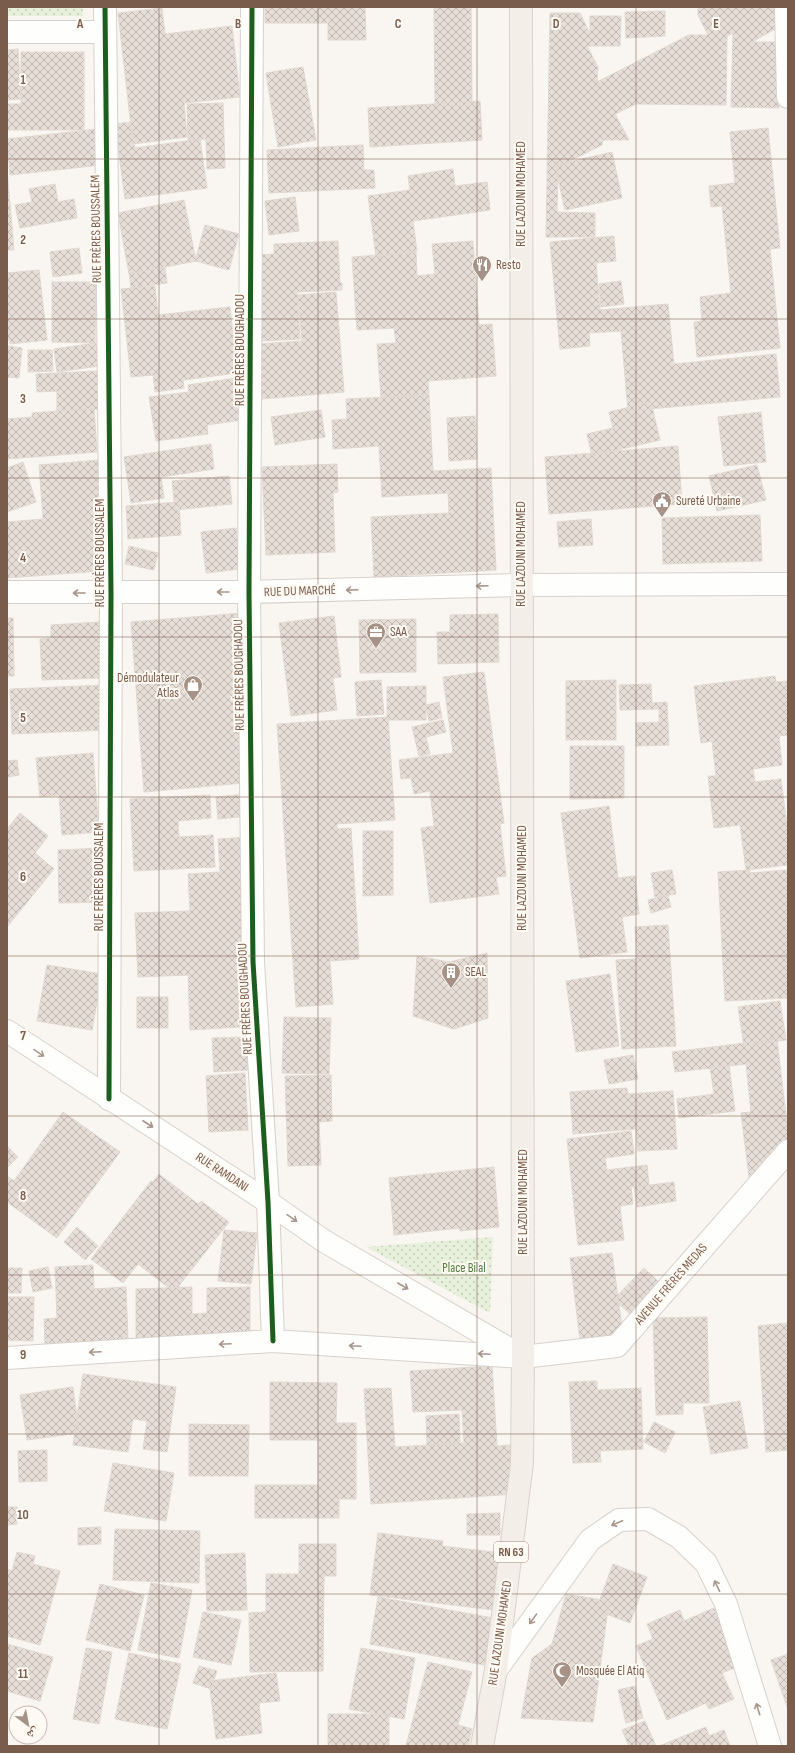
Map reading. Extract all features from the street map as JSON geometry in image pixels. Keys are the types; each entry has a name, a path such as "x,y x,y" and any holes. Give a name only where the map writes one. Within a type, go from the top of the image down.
{"main road":[{"name":"RUE LAZOUNI MOHAMED","path":"482,1746 496,1670 522,1463 520,7"}],"street":[{"name":"RUE FRÈRES BOUSSALEM","path":"105,7 111,593 109,1099"},
{"name":"RUE FRÈRES BOUGHADOU","path":"252,7 249,592 253,962 268,1202 273,1341"},
{"path":"786,7 788,96"},
{"path":"7,32 105,32"},
{"name":"RUE DU MARCHÉ","path":"7,592 249,592 521,585 788,584"},
{"name":"RUE RAMDANI","path":"7,1031 268,1202 324,1241 523,1357"},
{"name":"AVENUE FRÈRES MEDAS","path":"7,1358 273,1341 523,1357 617,1346 788,1151"},
{"path":"496,1670 590,1540 618,1520 648,1519 679,1537 706,1563 726,1604 770,1746"}],"green space":[{"path":"7,7 83,7 83,16 7,16"},
{"name":"Place Bilal","path":"493,1237 490,1313 366,1247"}],"building":[{"path":"265,7 365,7 366,40 328,40 328,23 265,23"},
{"path":"434,7 471,7 472,105 435,106"},
{"path":"698,7 777,7 777,28 752,42 780,42 779,108 731,107 733,33 727,36 726,105 636,104 615,114 629,140 603,140 602,145 558,167 557,212 595,213 595,237 546,237 550,13 580,13 590,34 590,16 621,16 620,46 587,46 598,67 597,82 689,35 708,35 698,15"},
{"path":"162,8 165,34 232,26 240,97 184,103 187,137 133,144 118,13"},
{"path":"665,11 665,36 626,38 625,12"},
{"path":"18,49 21,99 7,100 7,50"},
{"path":"21,52 84,52 84,130 7,130 7,104 21,104"},
{"path":"303,67 316,140 278,147 266,73"},
{"path":"480,101 482,140 370,147 368,108"},
{"path":"223,103 225,168 207,169 206,139 188,140 187,104"},
{"path":"131,122 135,148 200,139 207,188 125,199 115,124"},
{"path":"768,128 780,248 770,249 780,348 697,357 694,322 702,321 700,297 731,293 722,206 711,207 709,186 735,183 730,132"},
{"path":"97,129 101,165 10,175 7,139"},
{"path":"363,145 364,170 374,170 375,188 269,193 267,150"},
{"path":"612,152 622,198 565,210 555,165"},
{"path":"7,169 14,250 7,250"},
{"path":"453,169 455,186 487,182 490,210 413,221 417,251 376,257 368,196 410,190 408,176"},
{"path":"55,184 58,202 74,199 77,218 20,228 15,205 32,202 29,189"},
{"path":"295,197 299,231 269,235 265,201"},
{"path":"184,200 196,261 129,274 118,213"},
{"path":"205,225 239,234 229,270 195,261"},
{"path":"614,236 616,261 596,263 600,310 668,304 674,364 776,354 780,397 628,411 621,331 589,333 590,346 560,349 550,242"},
{"path":"338,241 340,283 342,283 342,290 297,292 300,339 261,341 257,255 274,254 274,244"},
{"path":"473,241 479,325 492,324 496,376 428,381 429,394 381,398 377,344 396,343 394,328 357,330 352,257 416,252 417,276 435,274 432,244"},
{"path":"79,248 82,273 53,277 50,252"},
{"path":"165,268 167,283 131,288 129,273"},
{"path":"39,270 47,340 10,344 10,340 7,340 7,273"},
{"path":"621,281 624,304 601,307 599,284"},
{"path":"52,282 96,282 95,343 52,342"},
{"path":"155,286 158,315 230,307 237,373 183,380 184,388 155,392 153,375 131,377 121,289"},
{"path":"336,292 344,392 262,399 258,344 302,341 298,295"},
{"path":"96,343 99,366 57,372 54,349"},
{"path":"7,346 22,348 19,378 7,377"},
{"path":"28,350 52,350 53,371 28,372"},
{"path":"97,371 99,409 57,411 57,391 37,392 36,374"},
{"path":"236,378 242,420 207,425 208,434 156,441 149,397 189,392 188,385"},
{"path":"429,395 433,471 491,468 496,570 374,577 371,517 449,513 448,493 382,497 379,446 333,449 332,420 347,419 346,399"},
{"path":"651,402 660,440 592,456 587,434 613,428 609,412"},
{"path":"94,408 97,452 7,459 7,419 32,417 32,413"},
{"path":"321,410 325,437 275,445 271,417"},
{"path":"761,412 766,462 724,466 718,417"},
{"path":"475,416 477,459 449,461 447,418"},
{"path":"211,444 214,469 161,477 164,498 131,503 124,457"},
{"path":"678,446 682,504 549,514 545,457"},
{"path":"100,460 104,521 97,522 100,571 7,578 7,522 43,519 39,465"},
{"path":"23,462 36,502 7,512 7,468"},
{"path":"337,464 338,492 333,493 335,552 266,555 262,467"},
{"path":"757,465 766,500 717,511 709,476"},
{"path":"229,476 232,504 175,510 172,481"},
{"path":"179,502 181,535 128,539 126,506"},
{"path":"760,515 762,561 663,564 662,518"},
{"path":"591,519 593,545 559,547 557,522"},
{"path":"236,528 240,569 206,573 201,532"},
{"path":"129,546 158,553 154,570 125,564"},
{"name":"Démodulateur Atlas","path":"242,613 255,782 144,792 131,622"},
{"path":"498,614 499,662 438,664 437,632 450,632 450,615"},
{"path":"334,616 341,677 333,678 337,710 291,716 279,623"},
{"path":"7,618 13,618 14,676 7,676"},
{"path":"416,619 416,672 360,673 359,620"},
{"path":"99,622 102,678 42,680 40,639 51,638 51,625"},
{"path":"484,672 504,823 500,824 506,876 496,877 499,894 430,903 421,828 434,826 430,791 414,794 411,778 401,779 399,760 453,753 443,677"},
{"path":"775,676 776,682 788,681 788,735 779,736 782,765 753,769 755,782 781,779 788,835 788,865 746,870 740,825 714,828 708,776 716,776 712,741 701,743 694,686"},
{"path":"381,680 384,714 357,716 355,682"},
{"path":"616,680 616,740 566,740 566,681"},
{"path":"651,684 652,703 667,702 669,745 636,746 636,723 659,722 659,709 620,710 619,685"},
{"path":"105,685 107,730 12,734 10,689"},
{"path":"426,686 426,720 387,720 387,687"},
{"path":"439,702 442,718 429,721 426,705"},
{"path":"388,717 395,820 337,824 337,829 351,828 359,959 330,961 333,1004 296,1007 277,724"},
{"path":"443,720 446,732 426,737 430,754 419,756 412,727"},
{"path":"570,746 624,746 624,798 570,799"},
{"path":"93,753 99,832 62,835 59,795 40,797 36,758"},
{"path":"17,760 19,775 7,777 7,761"},
{"path":"247,794 249,816 218,819 216,797"},
{"path":"210,795 211,818 178,821 179,837 213,835 215,867 134,871 130,799"},
{"path":"609,806 618,878 635,876 639,914 622,917 627,952 580,958 561,813"},
{"path":"20,813 48,836 35,853 54,869 7,927 7,829"},
{"path":"363,831 393,831 393,895 363,896"},
{"path":"249,837 252,1001 238,1002 240,1027 190,1030 188,975 138,977 135,913 190,911 188,874 220,872 218,839"},
{"path":"104,848 106,902 59,903 58,850"},
{"path":"672,870 676,894 655,897 651,873"},
{"path":"750,870 750,873 787,870 788,998 725,1001 718,872"},
{"path":"668,895 671,907 651,913 648,900"},
{"path":"668,925 676,1046 622,1049 616,960 637,959 635,927"},
{"name":"SEAL","path":"487,953 488,1018 454,1029 413,1016 417,956 449,962"},
{"path":"47,965 102,974 92,1030 37,1021"},
{"path":"610,974 619,1046 576,1052 566,981"},
{"path":"137,997 168,997 168,1028 137,1028"},
{"path":"780,1001 786,1040 744,1046 738,1007"},
{"path":"284,1017 331,1018 329,1074 282,1073"},
{"path":"246,1037 248,1070 214,1072 212,1038"},
{"path":"777,1039 788,1133 788,1153 772,1174 749,1177 741,1113 751,1112 746,1064 675,1072 672,1052"},
{"path":"633,1055 638,1079 609,1084 604,1060"},
{"path":"729,1065 735,1111 679,1118 677,1099 714,1094 710,1067"},
{"path":"245,1073 248,1130 209,1132 206,1076"},
{"path":"331,1075 332,1121 319,1122 321,1165 288,1166 285,1076"},
{"path":"627,1088 628,1094 673,1091 677,1149 638,1151 636,1129 573,1134 570,1092"},
{"path":"63,1112 120,1152 57,1238 7,1202 7,1176 14,1181"},
{"path":"631,1131 634,1154 605,1158 607,1170 647,1165 649,1185 631,1187 633,1204 620,1206 624,1240 578,1245 567,1139"},
{"path":"7,1146 18,1157 7,1168"},
{"path":"494,1167 499,1227 460,1231 460,1228 394,1235 389,1178"},
{"path":"159,1174 198,1204 201,1201 229,1222 174,1292 138,1264 123,1283 91,1259 151,1181 153,1182"},
{"path":"674,1182 676,1201 637,1207 634,1187"},
{"path":"77,1227 98,1246 85,1260 64,1242"},
{"path":"224,1230 257,1233 251,1284 218,1281"},
{"path":"612,1253 623,1334 580,1340 570,1258"},
{"path":"93,1265 94,1289 126,1287 128,1340 45,1344 44,1319 57,1318 55,1267"},
{"path":"48,1267 52,1288 33,1292 29,1271"},
{"path":"7,1268 22,1268 21,1293 7,1293"},
{"path":"644,1268 662,1285 632,1316 614,1299"},
{"path":"192,1287 192,1314 207,1313 207,1340 136,1341 136,1289"},
{"path":"250,1287 250,1342 207,1342 207,1288"},
{"path":"7,1297 34,1297 33,1341 7,1340"},
{"path":"707,1317 709,1403 683,1403 683,1414 656,1415 653,1318"},
{"path":"788,1323 788,1450 766,1452 758,1326"},
{"path":"492,1366 497,1446 512,1445 515,1494 371,1504 364,1389 391,1388 395,1447 464,1443 462,1410 413,1412 410,1371"},
{"path":"83,1374 176,1387 167,1452 143,1449 147,1421 133,1419 128,1452 73,1445"},
{"path":"597,1381 597,1390 641,1388 643,1449 600,1451 601,1462 573,1463 569,1382"},
{"path":"270,1382 337,1383 336,1423 356,1423 356,1499 339,1499 339,1518 255,1518 255,1485 318,1485 318,1440 270,1440"},
{"path":"73,1387 79,1433 27,1440 20,1395"},
{"path":"740,1401 748,1448 711,1454 703,1407"},
{"path":"459,1414 460,1443 427,1445 426,1416"},
{"path":"654,1422 675,1432 665,1453 644,1442"},
{"path":"189,1424 249,1425 248,1476 189,1476"},
{"path":"47,1450 47,1481 19,1482 18,1451"},
{"path":"113,1463 174,1473 166,1521 104,1511"},
{"path":"7,1507 17,1507 17,1524 7,1525"},
{"path":"500,1513 500,1535 467,1535 467,1514"},
{"path":"101,1527 101,1544 78,1545 78,1528"},
{"path":"115,1529 200,1531 199,1583 113,1580"},
{"path":"378,1533 443,1541 442,1546 502,1553 494,1610 370,1595"},
{"path":"299,1544 336,1544 336,1576 324,1576 323,1671 250,1672 249,1613 266,1612 266,1574 299,1574"},
{"path":"17,1552 35,1556 33,1564 60,1571 40,1645 7,1636 7,1569 12,1571"},
{"path":"245,1553 247,1610 207,1611 205,1555"},
{"path":"613,1564 647,1577 630,1623 596,1610"},
{"path":"151,1583 192,1590 179,1658 138,1650"},
{"path":"100,1584 144,1595 130,1651 86,1640"},
{"name":"Mosquée El Atiq","path":"566,1594 609,1601 593,1722 521,1718 532,1658 552,1644"},
{"path":"378,1597 493,1618 484,1665 370,1644"},
{"path":"714,1608 739,1666 722,1673 734,1699 709,1709 706,1703 667,1720 636,1646 653,1639 647,1624 680,1610 684,1621"},
{"path":"203,1612 241,1620 231,1665 193,1657"},
{"path":"7,1644 53,1657 40,1701 7,1691"},
{"path":"86,1648 112,1652 99,1724 73,1719"},
{"path":"361,1648 415,1658 404,1719 349,1709"},
{"path":"129,1653 181,1664 167,1729 115,1719"},
{"path":"788,1654 788,1710 771,1660"},
{"path":"428,1662 472,1672 458,1725 472,1729 468,1746 406,1746"},
{"path":"199,1666 217,1671 211,1689 193,1683"},
{"path":"276,1673 280,1701 259,1703 262,1733 216,1739 209,1681"},
{"path":"635,1686 643,1718 626,1723 618,1690"},
{"path":"328,1714 389,1714 389,1746 328,1746"},
{"path":"645,1721 656,1746 629,1746 622,1730"},
{"path":"706,1727 709,1736 724,1730 730,1746 659,1746"}],"cycle path":[{"path":"105,7 111,593 109,1099"},
{"path":"252,7 249,592 253,962 268,1202 273,1341"}],"place":[{"name":"Resto","path":"482,282"},
{"name":"Sureté Urbaine","path":"662,518"},
{"name":"SAA","path":"376,649"},
{"name":"Démodulateur Atlas","path":"193,702"},
{"name":"SEAL","path":"451,989"},
{"name":"Mosquée El Atiq","path":"562,1688"}]}
